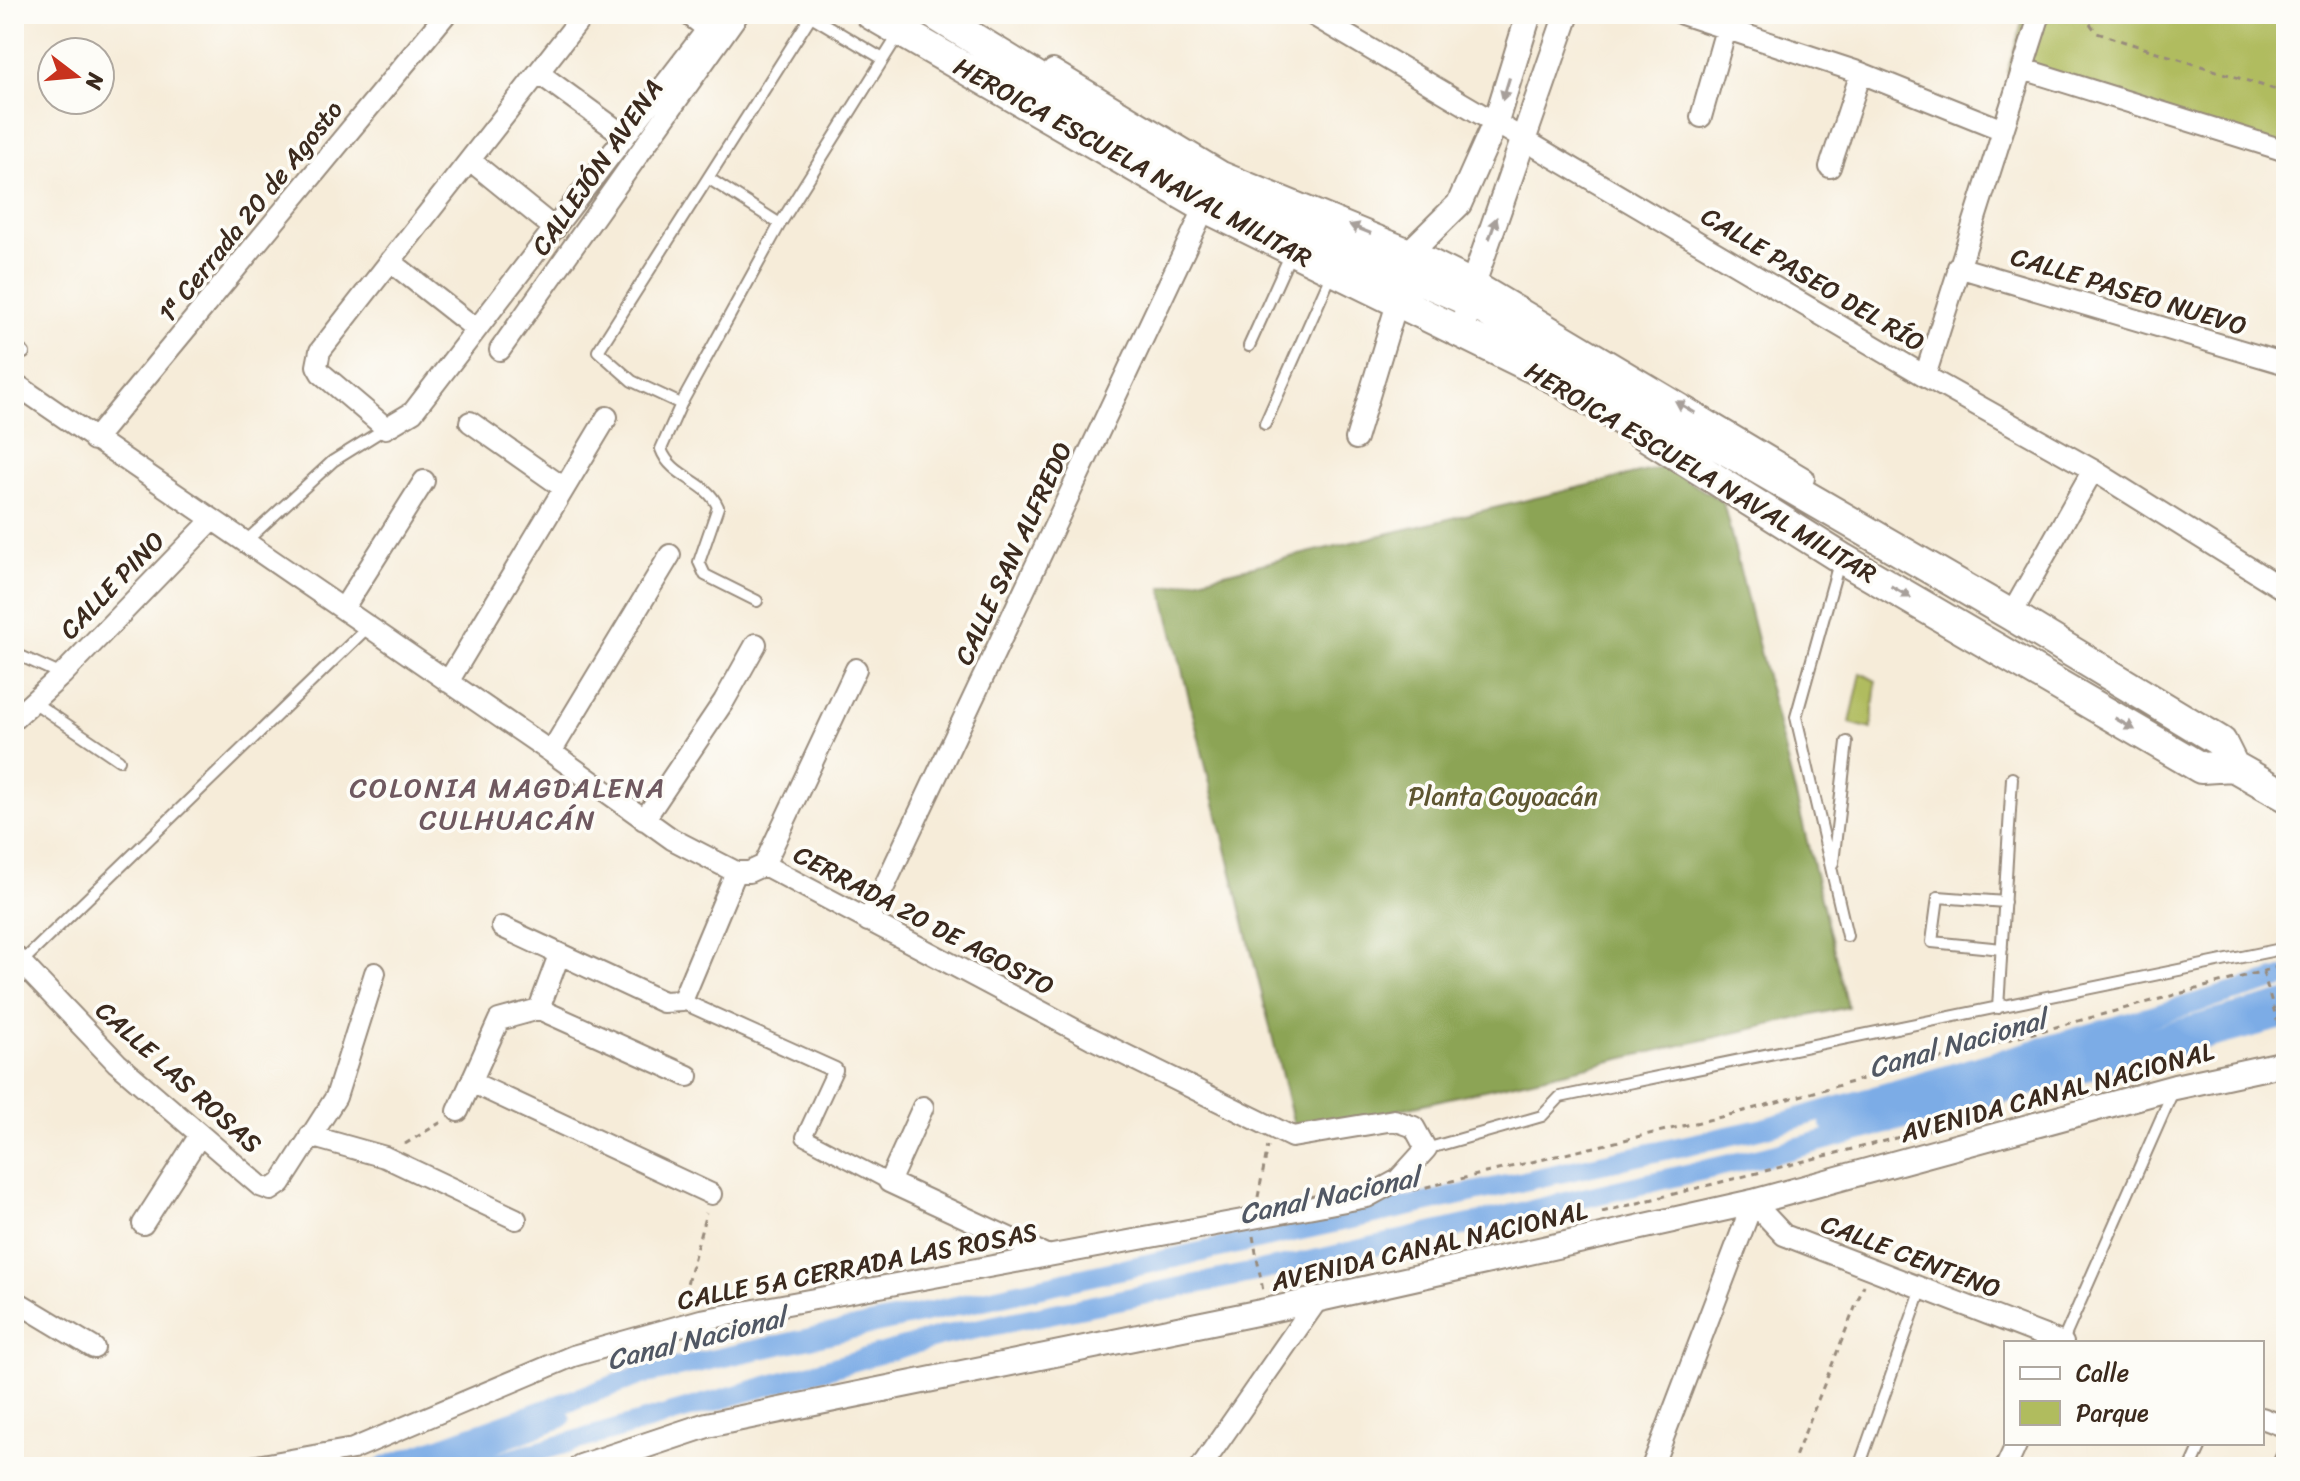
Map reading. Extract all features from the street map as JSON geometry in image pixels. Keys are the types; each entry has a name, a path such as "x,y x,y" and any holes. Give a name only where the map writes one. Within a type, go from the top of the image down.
{"main road":[{"name":"HEROICA ESCUELA NAVAL MILITAR","path":"871,14 1205,207 1291,252 1558,380 1841,558 2201,768 2233,766 2286,796"},
{"name":"HEROICA ESCUELA NAVAL MILITAR","path":"934,14 1217,188 1403,259 1472,292 2014,610 2221,742 2233,766"}],"street":[{"name":"1ª Cerrada 20 de Agosto","path":"94,440 446,14"},
{"path":"584,14 317,359 321,373 386,428 413,412 713,22 688,14"},
{"name":"CALLEJÓN AVENA","path":"500,350 738,14"},
{"name":"HEROICA ESCUELA NAVAL MILITAR","path":"961,14 1222,172 1403,259"},
{"name":"CALLE PASEO DEL RÍO","path":"1311,14 1925,376 2093,470 2286,591"},
{"path":"1403,259 1459,204 1496,121 1529,14"},
{"path":"1461,334 1472,292 1527,139 1567,14"},
{"path":"1682,14 1861,73 2003,130"},
{"path":"1925,376 2040,14"},
{"path":"1701,117 1726,29"},
{"path":"2023,69 2286,151"},
{"path":"1830,167 1861,73"},
{"path":"540,74 625,136"},
{"path":"471,161 555,229"},
{"name":"CALLE SAN ALFREDO","path":"868,921 1205,207"},
{"path":"390,261 476,329"},
{"name":"CALLE PASEO NUEVO","path":"1958,267 2286,364"},
{"path":"1356,439 1397,303"},
{"path":"14,383 551,752 644,820 736,872 672,1002"},
{"path":"448,682 607,417"},
{"path":"470,422 564,488"},
{"path":"2014,610 2093,470"},
{"path":"343,609 424,481"},
{"name":"CALLE PINO","path":"14,719 62,675 212,520"},
{"path":"551,752 670,555"},
{"path":"644,820 724,701 756,644"},
{"path":"764,865 856,669"},
{"name":"CERRADA 20 DE AGOSTO","path":"736,872 749,872 764,865 1091,1038 1292,1137 1394,1120 1414,1127 1426,1149"},
{"path":"502,927 559,955 835,1070 804,1137 889,1182 1048,1256"},
{"path":"539,1009 559,955"},
{"name":"CALLE LAS ROSAS","path":"18,958 117,1063 260,1186 271,1190 281,1183 310,1136"},
{"path":"375,973 336,1097 310,1136 385,1157 516,1219"},
{"path":"458,1111 499,1020 539,1009 688,1076"},
{"name":"AVENIDA CANAL NACIONAL","path":"587,1466 707,1425 1318,1299 1753,1202 2175,1087 2285,1048"},
{"path":"471,1082 711,1194"},
{"path":"889,1182 923,1107"},
{"path":"143,1224 200,1135"},
{"name":"CALLE 5A CERRADA LAS ROSAS","path":"251,1467 353,1449 573,1356 675,1327 1048,1256 1254,1227 1367,1197 1398,1180 1426,1149"},
{"path":"1652,1467 1753,1202"},
{"name":"CALLE CENTENO","path":"1753,1202 1784,1235 2057,1341"},
{"path":"1201,1467 1318,1299"},
{"path":"14,1300 94,1348"},
{"path":"2264,1419 2286,1427"},
{"path":"2006,1467 2016,1445"},
{"path":"2282,1467 2286,1458"}],"lane":[{"path":"681,404 632,381 598,351 811,16 883,59"},
{"path":"757,601 705,575 699,562 718,507 713,496 674,471 661,449 681,404 780,224 900,32"},
{"path":"708,178 780,224"},
{"path":"1249,346 1291,252"},
{"path":"1265,424 1333,271"},
{"path":"245,542 333,461 386,428"},
{"path":"1841,558 1796,717 1847,936"},
{"path":"18,958 368,627"},
{"path":"14,653 62,675"},
{"path":"32,701 119,760"},
{"path":"1832,872 1847,742"},
{"path":"1998,1008 2012,778"},
{"path":"2002,949 1932,942 1938,897 2005,902"},
{"path":"1426,1149 1542,1116 1560,1097 2286,948"},
{"path":"2063,1341 2175,1087"},
{"path":"1859,1467 1922,1288"},
{"path":"2191,1467 2201,1445"}],"path":[{"path":"2083,14 2097,33 2286,93"},
{"path":"2263,972 2285,1048"},
{"path":"385,1157 458,1111"},
{"path":"1262,1281 1254,1227 1268,1149 1265,1124"},
{"path":"1599,1213 1945,1126"},
{"path":"675,1327 711,1194"},
{"path":"1791,1467 1870,1270"}],"green space":[{"path":"2025,14 2286,14 2286,161 2007,72"},
{"name":"Planta Coyoacán","path":"1664,467 1723,502 1848,1007 1296,1133 1162,588"},
{"path":"1861,673 1876,681 1871,729 1850,723"}],"waterway":[{"name":"Canal Nacional","path":"384,1467 642,1375 1760,1129 2286,977"},
{"name":"Canal Nacional","path":"1830,1122 2286,1001"},
{"name":"Canal Nacional","path":"484,1467 942,1336 1323,1258 1769,1155 2286,1018"},
{"name":"Canal Nacional","path":"431,1467 561,1418"}],"district":[{"name":"COLONIA MAGDALENA CULHUACÁN","path":"508,803"}]}
